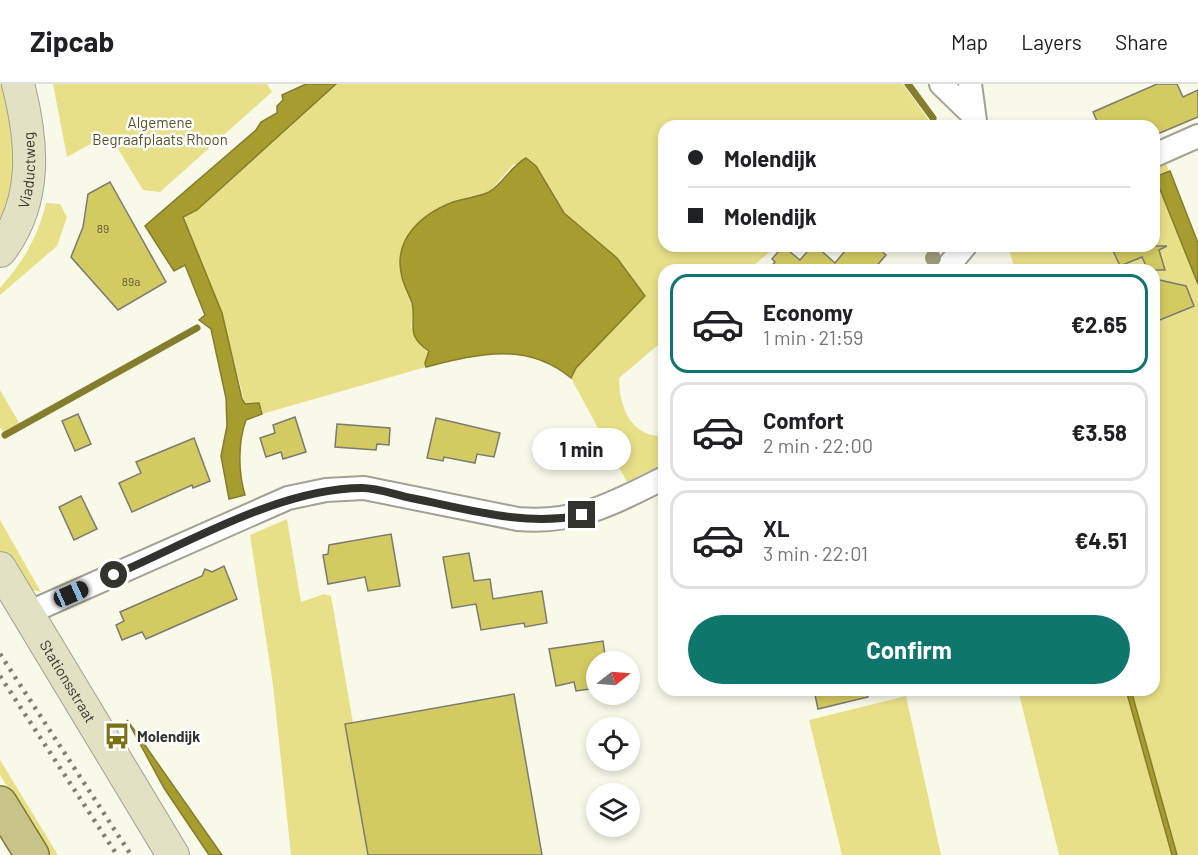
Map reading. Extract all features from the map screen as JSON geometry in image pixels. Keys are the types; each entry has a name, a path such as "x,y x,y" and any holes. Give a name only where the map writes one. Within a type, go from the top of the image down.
{"main road":[{"path":"0,803 32,855"}],"street":[{"name":"Viaductweg","path":"0,251 20,217 29,186 30,147 18,84"},
{"path":"941,84 974,120"},
{"path":"970,84 975,120"},
{"path":"1160,153 1198,136"},
{"path":"950,264 960,252"},
{"path":"28,613 297,496 326,490 364,488 538,521 571,518 604,508 658,480"},
{"name":"Stationsstraat","path":"0,568 173,855"}],"green space":[{"path":"0,84 5,84 21,166 0,234"},
{"name":"Algemene Begraafplaats Rhoon","path":"53,84 267,84 272,92 160,192 143,190 109,134 67,157"},
{"path":"336,84 903,84 929,120 658,120 658,252 770,252 755,264 658,264 658,345 619,378 621,399 629,418 643,432 658,435 658,466 627,482 571,378 617,258 564,213 536,166 514,164 489,192 468,197 409,296 413,314 411,327 429,351 426,367 262,414 259,403 245,404 222,313 183,217 197,210"},
{"path":"1164,158 1198,246 1198,855 1059,855 1019,696 1160,696 1160,264 1013,264 1010,252 1160,252 1160,160"},
{"path":"46,203 60,204 67,217 57,246 0,295 0,288 23,259 34,238"},
{"path":"0,390 21,426 5,435 0,427"},
{"path":"287,519 301,602 324,594 331,596 376,855 291,855 273,685 250,535"},
{"path":"0,520 41,592 22,587 0,550"},
{"path":"906,696 941,855 842,855 809,720"},
{"path":"0,760 58,855 49,855 0,775"}],"shaded area":[{"path":"306,84 336,84 197,210 183,217 222,313 242,399 245,404 259,403 262,414 246,420 241,438 241,477 245,495 229,499 221,456 227,426 226,398 211,329 199,320 205,315 185,265 174,271 145,226 256,130 261,122 277,113 277,106 283,100 282,95"},
{"path":"526,158 536,166 564,213 617,258 645,296 576,368 571,378 554,366 519,355 483,355 426,367 429,351 421,345 414,334 412,303 402,277 401,251 406,240 412,230 431,213 453,202 489,192"},
{"path":"1170,171 1198,243 1198,284 1160,189 1160,175"},
{"path":"1128,696 1133,696 1177,855 1172,855"},
{"path":"127,720 222,855 209,855 164,788"}],"building":[{"path":"1157,84 1177,84 1183,97 1198,90 1198,117 1160,133 1160,120 1096,120 1093,112"},
{"path":"110,182 166,282 118,310 71,257 83,227 88,194"},
{"path":"778,252 790,252 800,260 807,252 823,252 835,263 844,252 883,252 886,255 878,264 773,264 775,262 772,259"},
{"path":"1114,252 1160,252 1165,270 1160,270 1160,264 1145,264 1142,257 1119,264"},
{"path":"1160,280 1186,286 1194,306 1160,320"},
{"path":"78,414 91,444 75,451 62,421"},
{"path":"295,417 306,452 283,459 281,452 266,457 260,438 275,433 273,425"},
{"path":"436,418 500,433 494,457 477,454 475,463 444,457 443,461 427,458"},
{"path":"337,424 390,428 389,445 377,444 376,450 335,447"},
{"path":"194,438 210,481 193,488 192,485 132,512 119,483 141,473 136,462"},
{"path":"81,496 97,529 74,540 59,507"},
{"path":"391,534 400,586 368,591 365,577 328,584 323,555 328,554 329,545"},
{"path":"469,553 474,581 490,579 493,599 542,591 547,623 525,627 524,623 481,630 476,604 452,608 443,557"},
{"path":"224,566 237,599 146,639 142,632 122,640 116,625 124,621 120,612 202,576 205,569 212,572"},
{"path":"603,641 604,651 586,651 586,690 576,691 574,682 556,686 549,649"},
{"path":"514,694 542,855 368,855 345,724"},
{"path":"815,696 868,696 868,697 818,709"}],"waterway":[{"path":"908,84 933,118"},
{"path":"5,435 197,328"}],"railway":[{"path":"0,654 131,855"},
{"path":"0,676 117,855"}],"place":[{"name":"Molendijk","path":"117,736"}],"route":[{"path":"114,575 288,498 326,490 364,488 538,521 559,520 582,515"}]}
